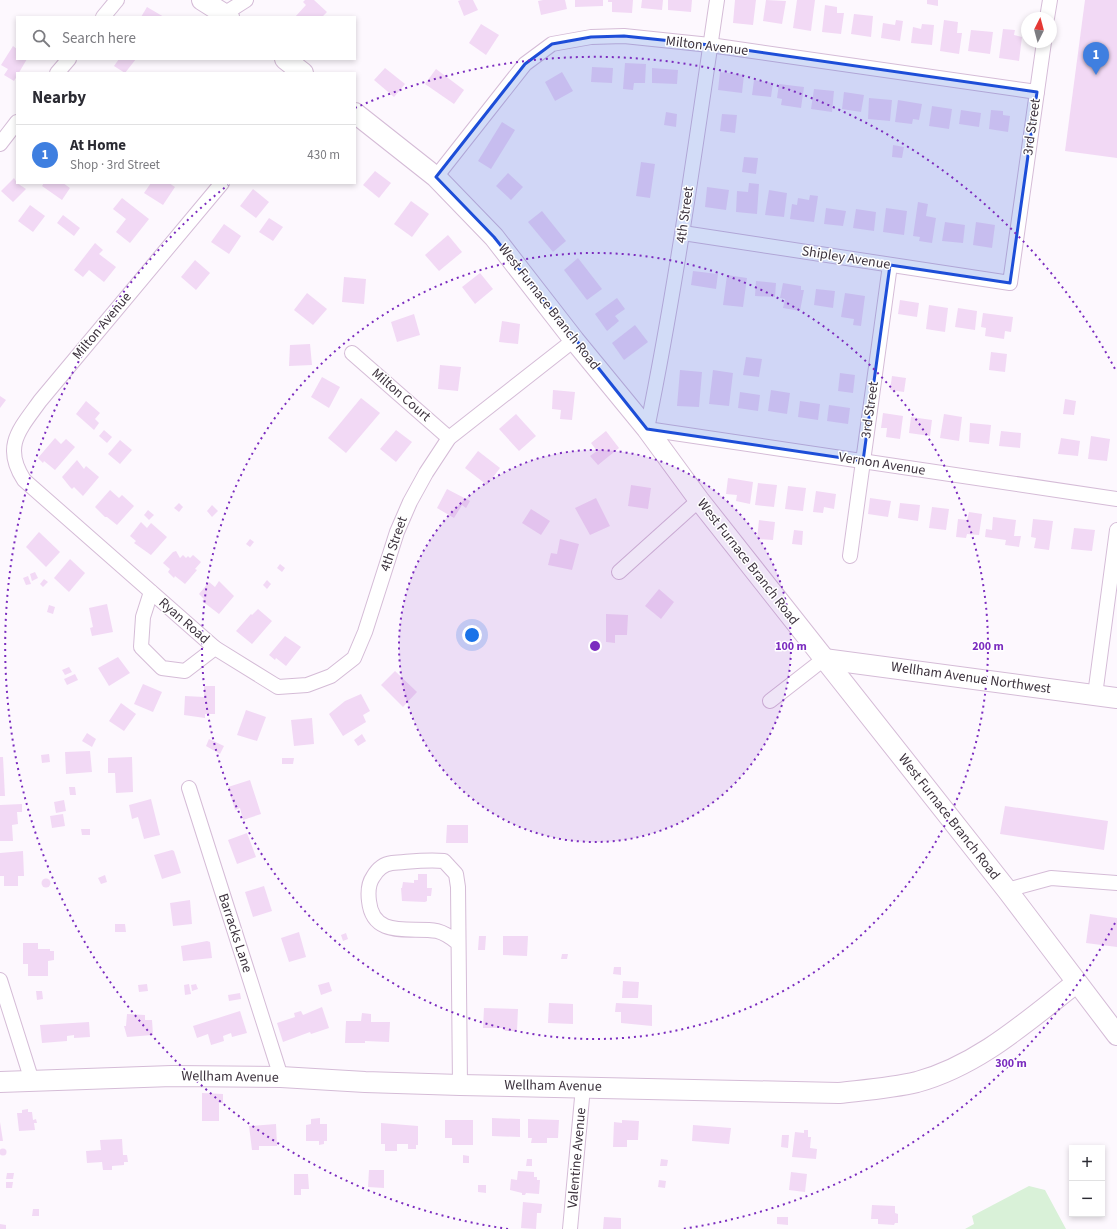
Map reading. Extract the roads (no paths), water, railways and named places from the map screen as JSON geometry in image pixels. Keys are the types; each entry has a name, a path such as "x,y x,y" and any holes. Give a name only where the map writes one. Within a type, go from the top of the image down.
{"street":[{"path":"104,16 117,0"},
{"path":"202,0 226,15 246,0"},
{"name":"4th Street","path":"647,429 683,233 695,140 717,0"},
{"path":"1048,12 1050,0"},
{"name":"Milton Avenue","path":"436,177 525,64 552,44 590,37 624,36 710,45 1037,92"},
{"name":"3rd Street","path":"1010,283 1043,48"},
{"path":"58,72 67,60"},
{"path":"286,60 302,72"},
{"name":"West Furnace Branch Road","path":"356,115 436,177 494,237 574,340 647,429 699,500 1007,890 1076,983 1117,1035"},
{"path":"4,139 16,123"},
{"name":"Milton Avenue","path":"24,480 13,460 14,445 19,431 45,395 221,184"},
{"name":"Shipley Avenue","path":"683,233 1010,283"},
{"name":"3rd Street","path":"850,556 890,265"},
{"name":"4th Street","path":"215,648 278,687 307,685 331,676 354,658 365,632 397,532 410,502 426,473 449,438 574,340"},
{"name":"Milton Court","path":"352,353 449,438"},
{"name":"Vernon Avenue","path":"647,429 1117,500"},
{"name":"Ryan Road","path":"24,480 215,648 185,671 162,668 141,647 143,617 151,592"},
{"path":"619,572 699,500"},
{"path":"1095,695 1117,530"},
{"path":"770,701 824,659"},
{"name":"Wellham Avenue Northwest","path":"824,659 1117,698"},
{"name":"Barracks Lane","path":"189,788 281,1077"},
{"path":"458,943 444,933 436,931 395,930 383,924 374,916 369,904 367,892 372,878 380,868 387,864 430,860 444,861 456,874 458,887 460,1085"},
{"path":"1007,890 1051,878 1117,883"},
{"path":"0,980 32,1081"},
{"name":"Wellham Avenue","path":"0,1082 172,1076 281,1077 365,1082 460,1085 839,1093 880,1089 917,1082 974,1059 1005,1038 1076,983"},
{"name":"Valentine Avenue","path":"570,1229 583,1087"}],"place":[{"name":"At Home","path":"1096,75"}]}
